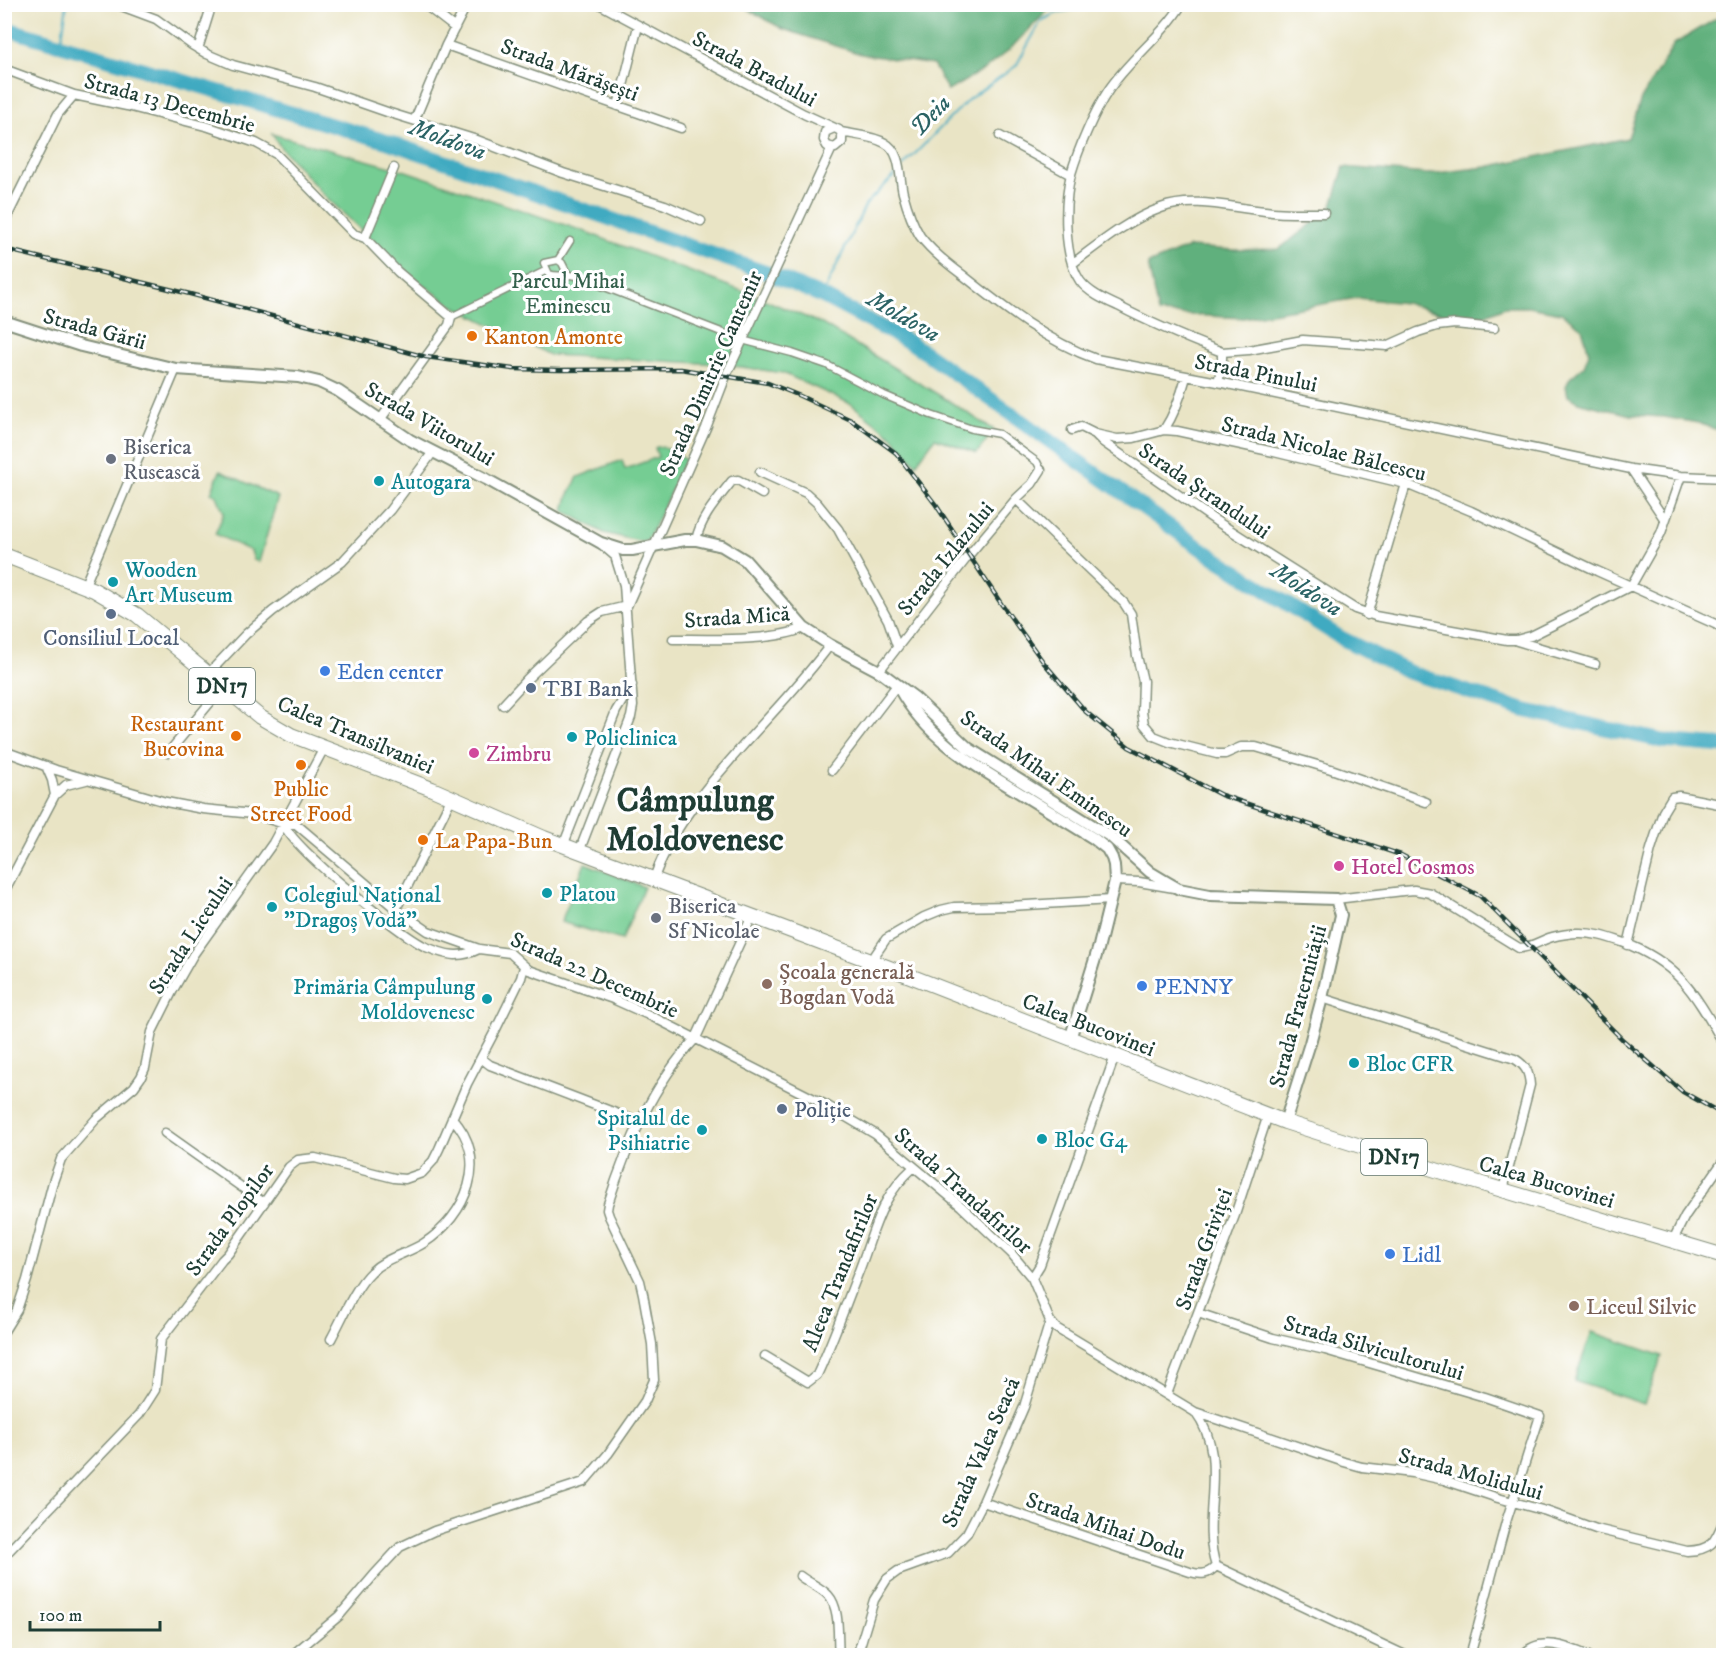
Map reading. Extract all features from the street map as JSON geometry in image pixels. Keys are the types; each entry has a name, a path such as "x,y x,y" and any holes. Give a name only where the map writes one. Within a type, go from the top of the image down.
{"highway":[{"name":"Calea Transilvaniei","path":"4,555 111,598 137,615 270,724 291,735 452,797"},
{"name":"Calea Bucovinei","path":"452,797 563,846 654,878 1285,1122 1724,1256"}],"street":[{"path":"116,4 156,19 198,49 233,65 315,87 477,140 564,173 665,205 701,220"},
{"path":"198,49 212,4"},
{"path":"424,4 455,28"},
{"path":"415,120 446,45 467,4"},
{"name":"Strada Bradului","path":"598,4 832,129"},
{"path":"1182,4 1174,17 1107,91 1095,114 1071,175 1066,222 1072,264 1081,282 1097,296 1156,327 1222,352 1250,350 1302,340 1387,346 1418,332 1437,327 1455,324 1494,328"},
{"path":"618,106 638,26"},
{"name":"Strada Mărășești","path":"446,45 681,128"},
{"name":"Strada 13 Decembrie","path":"4,69 74,95 209,127 256,143 276,154 354,234 365,238 398,272 451,317"},
{"path":"4,223 58,114 74,95"},
{"path":"832,129 841,132 842,142 829,150 824,137 825,132 832,129"},
{"name":"Strada Pinului","path":"841,132 887,144 895,153 910,215 921,237 956,270 1002,305 1076,352 1096,359 1218,382 1631,469 1681,476 1724,478"},
{"path":"1000,136 1071,175"},
{"name":"Strada Dimitrie Cantemir","path":"627,606 706,428 742,339 764,296 829,150"},
{"path":"365,238 393,168"},
{"path":"1072,264 1136,219 1162,207 1194,202 1264,211 1324,213"},
{"path":"570,241 558,260 544,263 549,274 554,276 567,273 742,339 827,365 884,395 931,415 972,429 999,435 1037,462 1041,471"},
{"path":"558,260 567,273"},
{"path":"380,420 449,326 451,317 547,270"},
{"name":"Strada Gării","path":"4,321 81,346 176,369"},
{"path":"1218,382 1222,366 1222,352"},
{"path":"84,586 176,369"},
{"name":"Strada Viitorului","path":"176,369 298,377 319,382 338,391 433,452 601,543 623,550 652,547"},
{"path":"1164,430 1172,418 1186,377"},
{"name":"Strada Nicolae Bălcescu","path":"1072,430 1081,427 1095,434 1117,439 1134,438 1164,430 1219,439 1406,484 1471,511 1724,628"},
{"name":"Strada Ștrandului","path":"1095,434 1103,442 1216,521 1305,576 1330,595 1367,615 1516,640 1595,664"},
{"path":"208,674 246,634 273,611 342,562 390,510 433,452"},
{"path":"1631,469 1665,520"},
{"name":"Strada Izlazului","path":"879,671 1016,499 1032,484 1041,471"},
{"path":"760,472 806,494 818,503 838,529 888,620 897,646"},
{"path":"1516,640 1531,636 1631,586 1655,544 1681,476"},
{"path":"696,540 708,512 732,481 738,480 762,494"},
{"path":"1367,615 1406,484"},
{"path":"1016,499 1124,603 1131,614 1143,681 1144,724 1154,736 1180,746 1216,754 1226,754 1241,747 1256,747 1331,769 1426,802"},
{"name":"Strada Mihai Eminescu","path":"652,547 677,541 696,540 722,546 745,560 804,628 830,645 879,671 914,697 968,748 1101,830 1150,872 1179,890"},
{"name":"Strada Dimitrie Cantemir","path":"579,852 631,717 633,706 627,606 620,567 615,556 601,543"},
{"path":"503,705 588,621 602,612 627,606"},
{"name":"Strada Mică","path":"673,639 723,639 782,635 804,628"},
{"path":"654,878 670,842 710,785 791,695 830,645"},
{"path":"563,846 616,711 632,685"},
{"path":"832,770 897,685"},
{"name":"Strada Mihai Eminescu","path":"897,685 908,704 928,728 962,758 1101,843 1112,858 1115,881 1140,882 1210,895 1336,899 1414,890 1430,893 1518,948 1531,946 1550,937 1579,933 1598,935 1628,945"},
{"path":"168,753 223,687"},
{"name":"Strada Liceului","path":"4,1331 17,1310 27,1280 61,1160 96,1119 134,1087 141,1077 152,1032 173,990 193,955 273,843 324,748"},
{"path":"4,751 89,780 174,804 252,814 284,824 300,826 396,909 438,936 464,942 479,949"},
{"path":"46,766 55,795"},
{"path":"4,892 55,795 66,785 89,780"},
{"path":"1724,805 1679,796 1674,796 1670,800 1663,812 1651,849 1628,945 1659,961 1681,979 1701,1002 1724,1044"},
{"path":"396,909 452,797"},
{"path":"284,824 289,835 306,851 366,905 396,928 423,945 438,951 466,955 479,949"},
{"path":"1070,1039 1115,881"},
{"name":"Strada Fraternității","path":"1285,1122 1310,1043 1341,915 1336,899"},
{"path":"871,961 886,939 941,910 954,907 1111,900"},
{"path":"291,1656 339,1616 400,1547 434,1531 584,1482 608,1454 645,1401 654,1380 652,1344 646,1305 640,1281 607,1210 639,1122 657,1090 685,1049 696,1038 752,916"},
{"name":"Strada 22 Decembrie","path":"479,949 510,953 524,967 540,975 613,999 696,1038"},
{"name":"Strada Plopilor","path":"4,1556 140,1415 156,1390 161,1339 228,1254 289,1167 298,1160 306,1158 326,1160 393,1178 415,1177 433,1161 521,978 524,967"},
{"path":"1322,998 1515,1059 1524,1065 1529,1074 1530,1085 1503,1190"},
{"name":"Strada Trandafirilor","path":"696,1038 851,1119 875,1134 1001,1243 1032,1278 1050,1321"},
{"path":"1032,1278 1040,1265 1115,1056"},
{"path":"481,1058 490,1065 639,1122"},
{"name":"Strada Griviței","path":"1167,1394 1235,1215 1268,1115"},
{"path":"331,1339 369,1274 384,1262 425,1243 448,1224 460,1205 471,1182 472,1160 467,1142 452,1118"},
{"path":"165,1133 264,1203"},
{"path":"1673,1240 1685,1216 1724,1161"},
{"name":"Aleea Trandafirilor","path":"765,1356 808,1382 817,1375 857,1277 882,1207 896,1184 914,1167"},
{"name":"Strada Silvicultorului","path":"1198,1313 1273,1338 1325,1350 1485,1397 1540,1416 1513,1502"},
{"path":"1050,1321 1056,1328 1195,1412 1208,1432 1211,1443 1213,1479 1211,1538 1212,1555 1216,1566 1407,1656"},
{"name":"Strada Valea Seacă","path":"857,1656 874,1600 887,1580 898,1571 948,1553 967,1533 983,1502 1024,1407 1050,1321"},
{"name":"Strada Molidului","path":"1195,1412 1344,1462 1444,1480 1596,1529 1687,1551 1701,1551 1709,1546 1716,1539 1724,1520"},
{"name":"Strada Mihai Dodu","path":"983,1502 1200,1575 1211,1571 1216,1566"},
{"path":"1470,1656 1513,1502"},
{"path":"800,1576 821,1589 833,1603 839,1656"},
{"path":"1522,1656 1530,1646 1548,1644 1575,1650 1589,1656"}],"green space":[{"path":"740,5 1053,5 1010,49 985,69 948,91 933,65 861,54 783,29"},
{"path":"1723,16 1723,432 1698,423 1664,417 1631,415 1581,403 1568,396 1566,386 1570,378 1584,366 1589,353 1582,328 1561,313 1529,307 1505,307 1484,316 1444,314 1405,303 1357,298 1243,318 1158,313 1148,264 1189,247 1234,250 1279,249 1331,209 1344,167 1428,174 1486,167 1628,138 1641,99 1674,44"},
{"name":"Parcul Mihai Eminescu","path":"272,134 406,171 583,231 763,299 822,324 994,430 977,453 935,438 916,464 891,435 851,404 783,373 720,364 550,355 452,305 404,271 321,192 282,149"},
{"path":"663,447 686,460 647,541 642,542 604,533 564,511 568,496 578,477 622,460 625,469 658,457 655,448"},
{"path":"220,471 278,497 259,562 254,560 251,551 215,534 224,513 217,496 211,493"},
{"path":"585,863 644,887 622,940 561,922"},
{"path":"1592,1332 1662,1356 1644,1404 1574,1381"}],"waterway":[{"path":"61,44 67,4"},
{"name":"Deia","path":"903,166 969,99 1016,66 1041,21 1056,13 1101,4"},
{"name":"Moldova","path":"4,28 385,141 767,273 822,296 913,344 1203,550 1341,638 1411,673 1523,710 1663,741 1724,746"},
{"name":"Deia","path":"822,296 866,204 897,173"},
{"path":"1716,1656 1724,1650"}],"railway":[{"path":"4,249 190,294 426,357 513,369 681,369 768,383 851,420 896,453 936,505 1002,605 1044,663 1086,712 1129,747 1221,795 1401,855 1480,896 1623,1040 1683,1092 1724,1115"}],"place":[{"name":"Kanton Amonte","path":"472,336"},
{"name":"Biserica Rusească","path":"111,459"},
{"name":"Autogara","path":"379,481"},
{"name":"Wooden Art Museum","path":"113,582"},
{"name":"Consiliul Local","path":"111,614"},
{"name":"Eden center","path":"325,671"},
{"name":"TBI Bank","path":"531,688"},
{"name":"Restaurant Bucovina","path":"236,736"},
{"name":"Policlinica","path":"572,737"},
{"name":"Zimbru","path":"474,753"},
{"name":"Public Street Food","path":"301,765"},
{"name":"La Papa-Bun","path":"423,840"},
{"name":"Hotel Cosmos","path":"1339,866"},
{"name":"Platou","path":"547,893"},
{"name":"Colegiul Național \"Dragoș Vodă\"","path":"272,907"},
{"name":"Biserica Sf Nicolae","path":"656,918"},
{"name":"Școala generală Bogdan Vodă","path":"767,984"},
{"name":"PENNY","path":"1142,986"},
{"name":"Primăria Câmpulung Moldovenesc","path":"487,999"},
{"name":"Bloc CFR","path":"1354,1063"},
{"name":"Poliție","path":"782,1109"},
{"name":"Spitalul de Psihiatrie","path":"702,1130"},
{"name":"Bloc G4","path":"1042,1139"},
{"name":"Lidl","path":"1390,1254"},
{"name":"Liceul Silvic","path":"1574,1306"}],"district":[{"name":"Câmpulung Moldovenesc","path":"695,818"}]}
